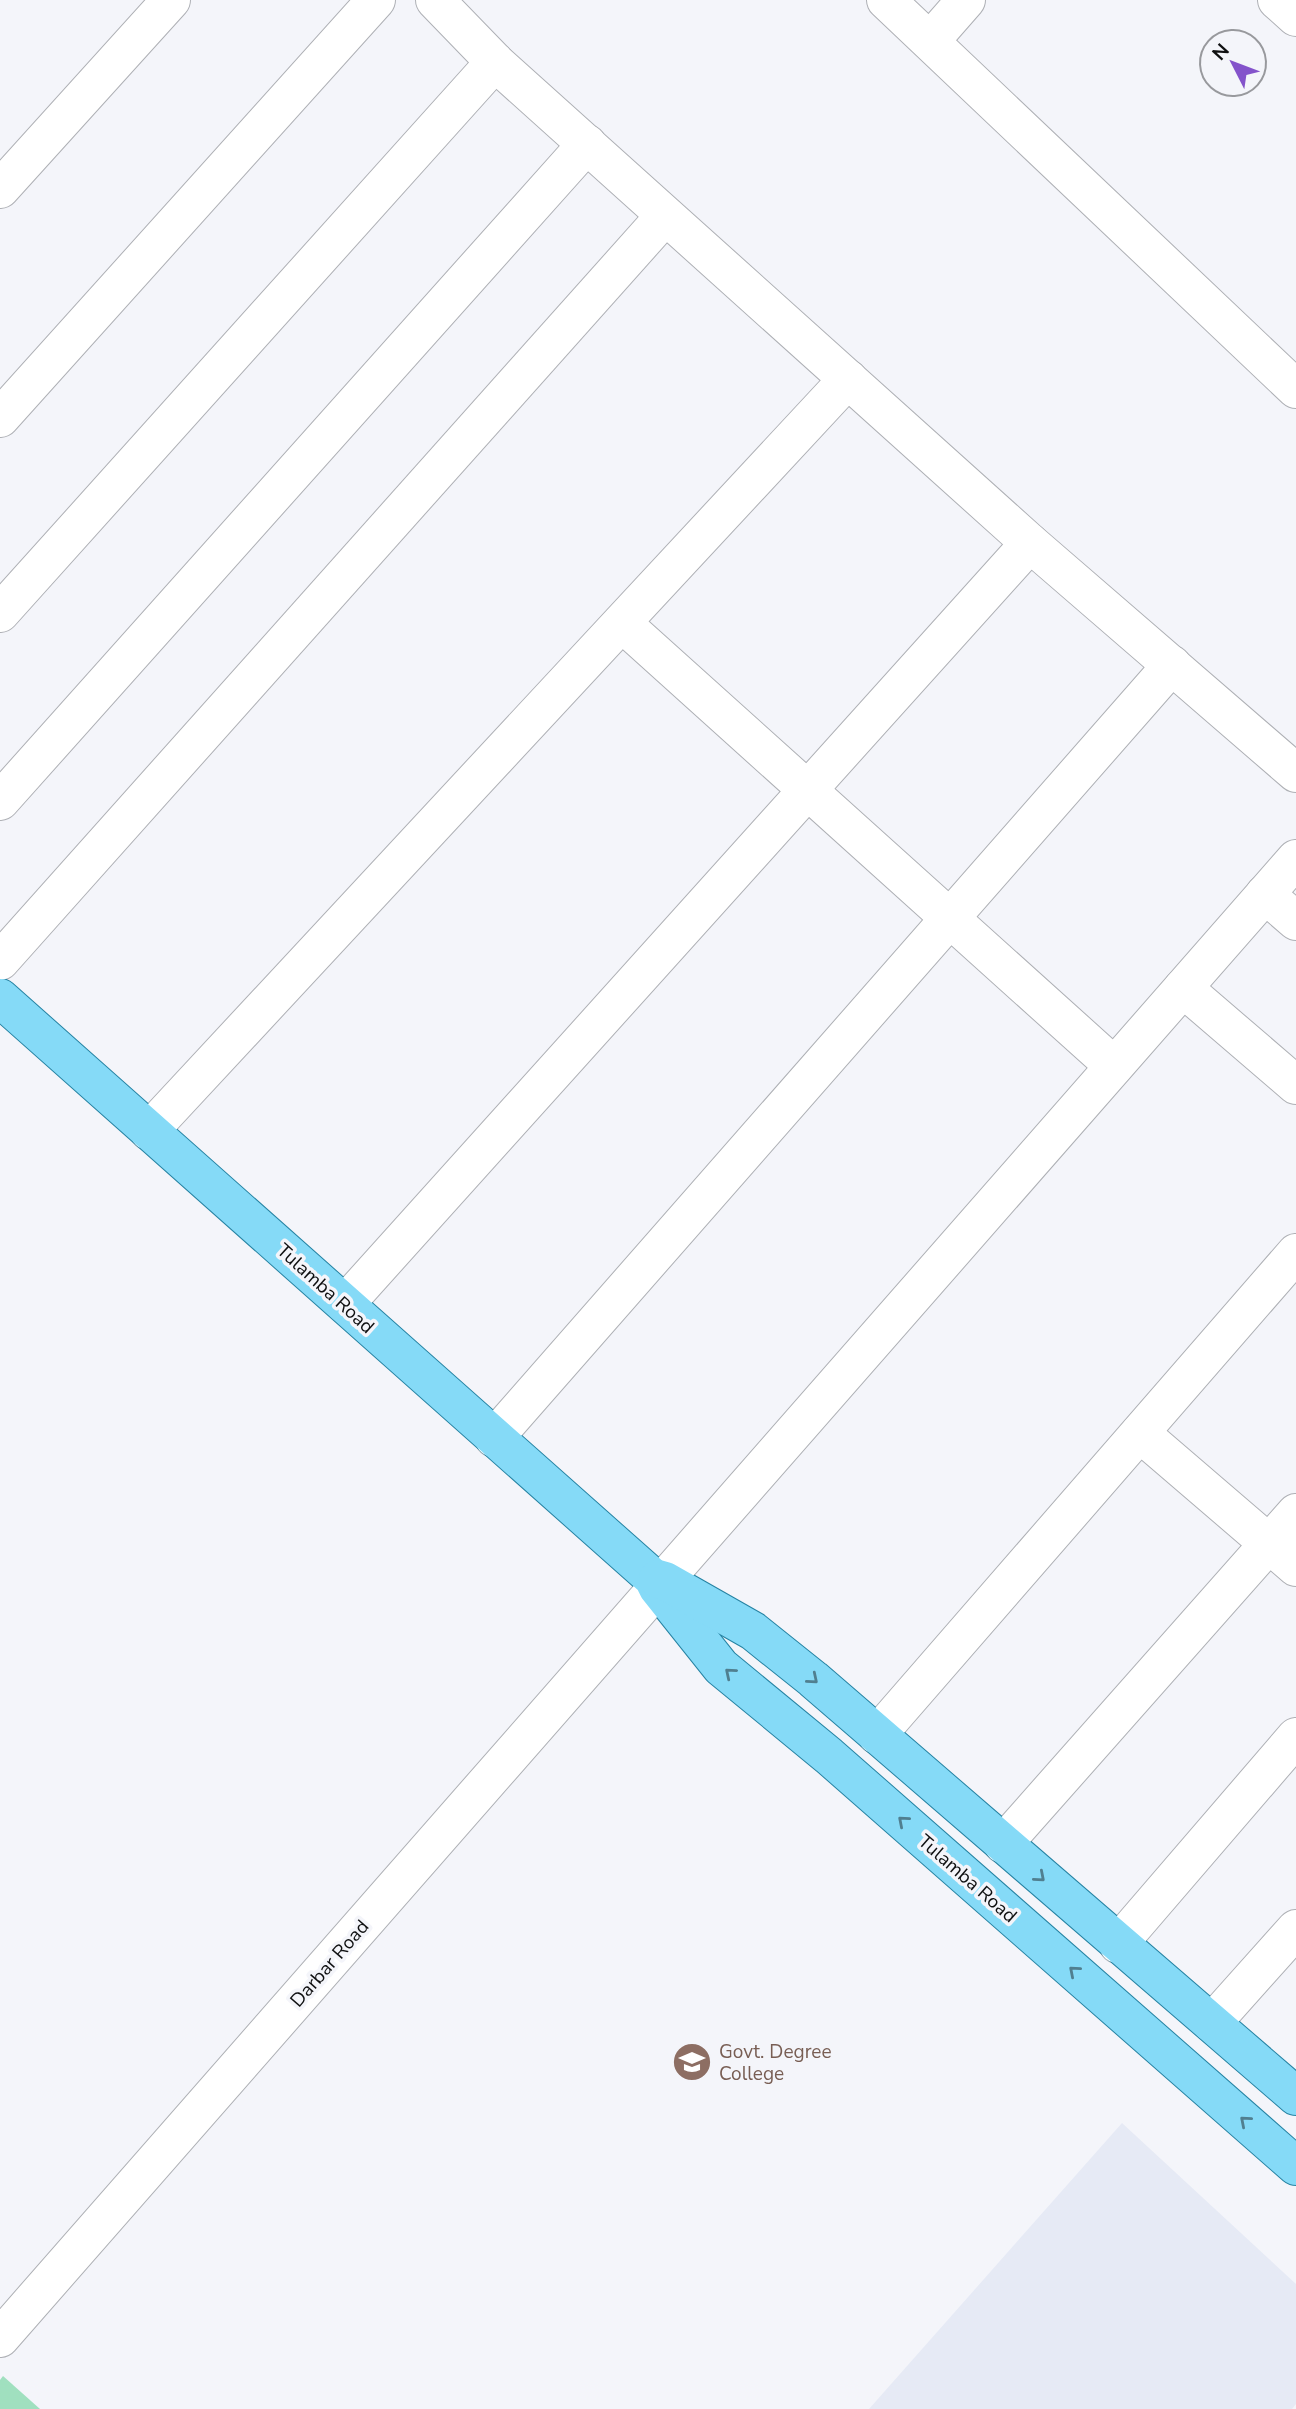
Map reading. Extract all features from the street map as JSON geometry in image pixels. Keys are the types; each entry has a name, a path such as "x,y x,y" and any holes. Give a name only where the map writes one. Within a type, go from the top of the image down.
{"main road":[{"name":"Tulamba Road","path":"0,998 659,1582 721,1667 829,1756 1296,2166"},
{"name":"Tulamba Road","path":"659,1582 753,1631 1296,2096"}],"street":[{"path":"0,189 172,0"},
{"path":"0,418 376,0"},
{"path":"435,0 495,62 665,216 1030,543 1296,773"},
{"path":"886,0 1296,389"},
{"path":"931,40 966,0"},
{"path":"1277,0 1296,17"},
{"path":"0,613 495,62"},
{"path":"0,801 587,144"},
{"path":"0,961 665,216"},
{"path":"149,1131 848,379"},
{"path":"345,1304 1030,543"},
{"path":"622,623 1114,1066"},
{"path":"494,1438 1172,665"},
{"name":"Darbar Road","path":"0,2338 659,1582 1296,859"},
{"path":"1265,894 1296,921"},
{"path":"1183,988 1296,1085"},
{"path":"877,1735 1296,1253"},
{"path":"1140,1433 1283,1555"},
{"path":"1003,1844 1283,1555 1296,1513"},
{"path":"1118,1944 1296,1737"},
{"path":"1212,2023 1296,1929"}],"shaded area":[{"path":"1122,2123 1296,2284 1296,2404 1292,2409 869,2409"}],"green space":[{"path":"3,2376 40,2409 0,2409 0,2380"}],"place":[{"name":"Govt. Degree College","path":"692,2062"}]}
